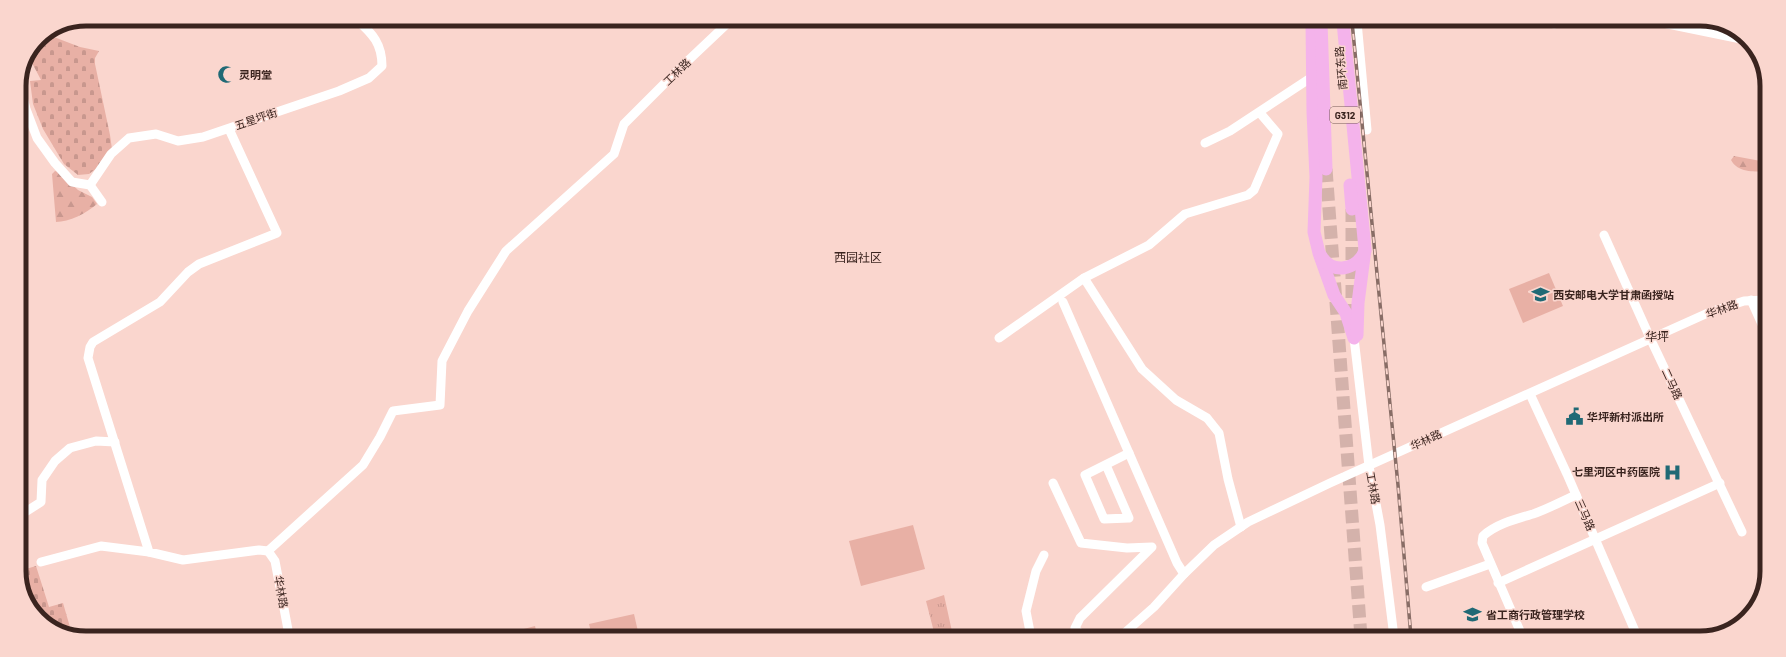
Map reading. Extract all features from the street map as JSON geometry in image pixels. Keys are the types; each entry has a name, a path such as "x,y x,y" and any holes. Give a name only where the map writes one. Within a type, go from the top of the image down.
{"highway":[{"path":"1312,26 1312,77 1316,176 1314,232 1319,253 1334,295 1346,313 1354,338"},
{"name":"南环东路","path":"1321,26 1326,169"},
{"name":"南环东路","path":"1337,26 1352,209"},
{"path":"1343,26 1365,250 1358,303 1357,335 1354,338"},
{"path":"1319,253 1329,265 1344,269 1358,263 1365,250"}],"street":[{"name":"五星坪街","path":"90,185 111,154 129,138 156,134 178,141 203,137 339,91 369,78 382,66 382,54 371,32 364,26"},
{"name":"工林路","path":"268,551 363,465 380,437 393,411 440,405 442,361 468,311 506,251 614,154 624,124 725,26"},
{"path":"1357,26 1367,130"},
{"path":"1681,26 1734,37"},
{"path":"1205,142 1230,131 1260,113 1312,77"},
{"path":"1351,96 1364,96"},
{"path":"26,109 37,138 54,163 72,182 90,185 102,202"},
{"path":"998,338 1084,278 1149,245 1185,214 1248,195 1254,190 1278,134 1260,113"},
{"path":"149,552 88,358 90,347 93,342 160,302 188,272 199,264 277,233 229,129"},
{"name":"二马路","path":"1604,235 1651,340 1742,532"},
{"path":"1084,278 1142,369 1176,400 1207,418 1219,434 1228,480 1241,527"},
{"path":"1751,300 1760,320"},
{"name":"华林路","path":"1127,631 1154,607 1184,574 1214,545 1241,527 1330,483 1651,340 1710,312 1733,304 1751,300 1760,300"},
{"path":"1063,302 1177,563 1184,574"},
{"name":"工林路","path":"1354,338 1369,466 1382,539 1393,631"},
{"name":"三马路","path":"1530,394 1635,631"},
{"path":"26,512 41,502 42,480 54,461 70,448 96,441 115,442"},
{"path":"1106,465 1129,518 1104,519 1085,475 1129,453"},
{"path":"1053,483 1081,543 1127,548 1152,547 1080,618 1075,628 1078,631"},
{"path":"1498,583 1720,483"},
{"path":"1520,631 1490,564 1482,543 1483,536 1488,531 1520,517 1534,514 1576,495"},
{"path":"41,562 101,546 149,552 183,560 259,550 268,551"},
{"name":"华林路","path":"268,551 275,561 288,631"},
{"path":"1030,631 1026,611 1036,571 1044,555"},
{"path":"1426,588 1490,564"}],"green space":[{"path":"52,36 80,47 99,51 95,58 95,64 112,149 97,168 89,174 78,175 64,164 43,129 33,104 30,81 41,80 32,62 36,53"},
{"path":"1734,156 1760,161 1760,172 1742,169 1731,160"},
{"path":"55,171 59,172 78,190 92,197 97,204 78,216 61,222 56,222 52,174"},
{"path":"1549,273 1563,306 1523,323 1509,289"},
{"path":"913,525 925,569 861,586 849,541"},
{"path":"36,566 49,607 63,603 71,629 53,621 34,601 28,586 26,569"},
{"path":"944,595 952,631 934,631 926,601"},
{"path":"634,614 638,631 591,631 589,624"},
{"path":"535,626 536,631 520,631"}],"tunnel":[{"path":"1326,169 1361,631"},
{"path":"1352,209 1352,318"}],"railway":[{"path":"1352,26 1398,485 1410,631"}],"place":[{"name":"灵明堂","path":"226,75"},
{"name":"西安邮电大学甘肃函授站","path":"1540,295"},
{"name":"华坪新村派出所","path":"1574,417"},
{"name":"七里河区中药医院","path":"1673,472"},
{"name":"省工商行政管理学校","path":"1473,615"}],"district":[{"name":"西园社区","path":"858,258"},
{"name":"华坪","path":"1657,337"}]}
